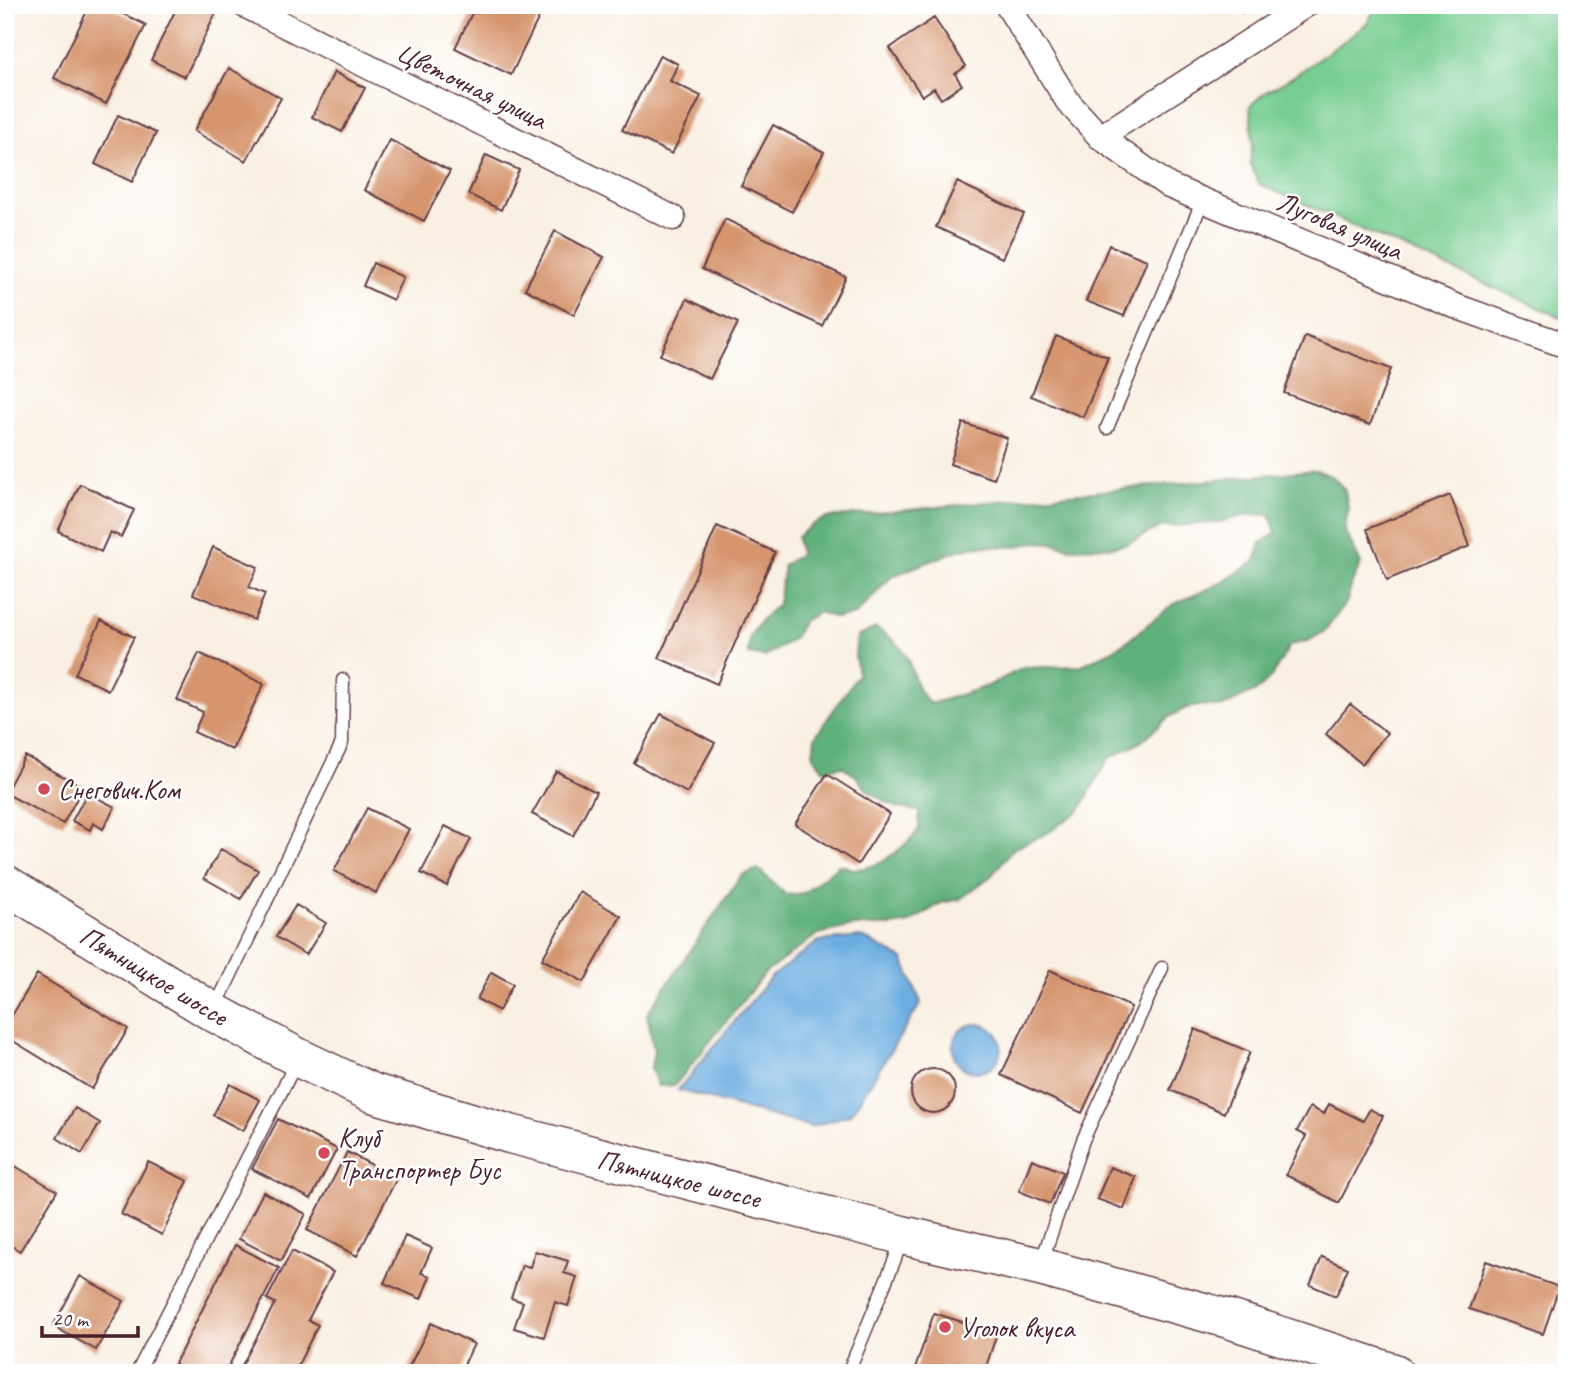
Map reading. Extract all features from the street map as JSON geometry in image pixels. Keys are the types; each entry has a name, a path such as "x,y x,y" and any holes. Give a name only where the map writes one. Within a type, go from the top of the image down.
{"main road":[{"name":"Пятницкое шоссе","path":"5,884 213,1012 299,1058 373,1093 510,1134 902,1235 1040,1266 1229,1320 1394,1373"}],"street":[{"name":"Цветочная улица","path":"244,5 673,218"},
{"name":"Луговая улица","path":"1007,5 1069,103 1100,138 1169,186 1455,306 1567,346"},
{"path":"1100,138 1306,5"}],"lane":[{"path":"1107,428 1203,200"},
{"path":"213,1012 342,743 343,680"},
{"path":"1040,1266 1083,1140 1162,968"},
{"path":"137,1373 299,1058"},
{"path":"848,1373 895,1259 902,1235"}],"green space":[{"path":"1377,5 1567,5 1567,320 1259,184 1250,163 1253,144 1250,106 1263,94 1354,34 1368,22"},
{"path":"1316,470 1333,477 1345,490 1348,509 1345,530 1361,564 1347,601 1325,631 1308,641 1290,645 1272,676 1258,690 1222,707 1204,705 1186,708 1169,717 1142,741 1108,759 1080,810 1048,833 1014,848 991,876 960,899 941,903 909,923 853,926 818,934 765,973 675,1085 658,1086 651,1069 654,1051 647,1014 741,876 758,869 786,895 804,893 839,865 856,869 883,861 900,849 919,829 919,811 899,808 882,800 842,766 824,770 813,756 815,737 858,674 855,656 857,637 876,628 896,642 905,654 920,691 930,704 988,686 1023,668 1080,666 1113,650 1172,605 1223,582 1255,561 1261,543 1276,533 1270,515 1252,514 1215,523 1160,527 1127,544 1109,547 1070,548 1035,542 1016,547 978,546 959,550 892,576 855,615 836,618 819,612 803,621 794,638 765,657 748,654 750,636 762,619 778,604 784,565 800,554 797,537 826,518"}],"water":[{"path":"862,937 903,959 921,1003 851,1114 811,1127 678,1090 771,977 819,941"},
{"path":"977,1024 994,1031 1001,1048 994,1065 977,1072 960,1065 953,1048 960,1031"}],"building":[{"path":"90,5 105,5 146,25 106,104 54,78"},
{"path":"178,5 198,5 216,13 185,77 151,60"},
{"path":"476,5 530,5 542,11 511,75 455,48"},
{"path":"1236,5 1254,5 1242,13"},
{"path":"934,18 966,66 955,74 962,85 941,99 934,88 922,96 890,48"},
{"path":"660,55 678,64 670,81 701,96 672,154 622,130"},
{"path":"229,68 281,98 246,161 194,131"},
{"path":"334,72 365,88 342,132 312,117"},
{"path":"118,115 156,133 132,182 95,164"},
{"path":"773,125 824,152 792,212 741,186"},
{"path":"390,140 450,171 424,221 364,190"},
{"path":"486,155 519,170 501,210 468,194"},
{"path":"957,182 1024,214 1002,258 936,227"},
{"path":"725,219 846,277 822,326 702,269"},
{"path":"555,231 604,257 574,315 525,289"},
{"path":"1109,245 1147,260 1124,316 1086,301"},
{"path":"373,263 403,277 393,300 363,286"},
{"path":"687,299 738,323 710,379 660,355"},
{"path":"1056,336 1108,357 1083,417 1031,396"},
{"path":"1305,336 1391,369 1370,425 1284,393"},
{"path":"963,423 1007,438 994,479 950,464"},
{"path":"80,484 134,510 121,537 110,532 101,552 58,531"},
{"path":"1450,495 1470,546 1387,580 1367,529"},
{"path":"717,526 775,552 717,684 659,658"},
{"path":"213,547 258,567 249,587 265,594 254,620 193,594"},
{"path":"101,621 134,637 108,690 75,674"},
{"path":"199,653 264,684 232,750 194,732 203,712 177,700"},
{"path":"1350,704 1387,733 1362,764 1326,734"},
{"path":"661,714 715,743 687,793 634,763"},
{"name":"Снегович.Ком","path":"25,756 83,787 63,824 5,793"},
{"path":"556,771 596,792 573,836 532,814"},
{"path":"827,774 890,814 858,864 795,824"},
{"path":"87,793 115,807 103,829 93,823 90,830 72,821"},
{"path":"367,808 409,829 376,893 334,871"},
{"path":"445,826 471,839 447,886 421,873"},
{"path":"221,849 258,870 241,899 204,878"},
{"path":"580,892 621,916 584,982 542,959"},
{"path":"296,905 326,923 306,955 276,937"},
{"path":"1050,970 1131,1007 1082,1113 1001,1075"},
{"path":"491,972 513,984 499,1011 477,999"},
{"path":"37,974 128,1029 92,1089 5,1036 5,1027"},
{"path":"1195,1029 1250,1052 1224,1113 1170,1090"},
{"path":"933,1069 948,1076 955,1091 948,1106 933,1113 918,1106 911,1091 918,1076"},
{"path":"230,1084 260,1100 243,1131 213,1115"},
{"path":"1329,1104 1363,1121 1370,1109 1383,1116 1339,1203 1286,1175 1306,1136 1297,1131 1310,1107 1324,1114"},
{"path":"75,1108 100,1123 82,1154 57,1138"},
{"path":"278,1119 337,1149 311,1199 252,1169"},
{"path":"347,1152 397,1178 357,1256 307,1230"},
{"path":"1032,1159 1063,1172 1050,1204 1019,1191"},
{"path":"5,1160 57,1191 20,1251 5,1242"},
{"path":"148,1162 188,1181 162,1235 121,1214"},
{"path":"1110,1167 1136,1177 1124,1209 1097,1199"},
{"path":"263,1192 306,1214 281,1261 239,1239"},
{"path":"405,1236 432,1248 421,1273 430,1276 421,1299 384,1283"},
{"path":"235,1245 279,1268 225,1373 170,1373"},
{"path":"292,1251 333,1272 308,1320 318,1325 294,1373 252,1373 241,1367 275,1303 267,1299"},
{"path":"535,1251 568,1261 564,1273 577,1277 568,1306 555,1302 544,1337 514,1328 523,1302 511,1298 522,1265 530,1267"},
{"path":"1322,1257 1348,1268 1336,1296 1310,1285"},
{"path":"1486,1261 1559,1287 1543,1334 1469,1309"},
{"path":"80,1276 124,1301 96,1350 53,1326"},
{"path":"934,1313 997,1333 984,1373 926,1373 915,1369"},
{"path":"431,1323 474,1344 460,1373 406,1373"}],"place":[{"name":"Снегович.Ком","path":"44,789"},
{"name":"Клуб Транспортер Бус","path":"324,1153"},
{"name":"Уголок вкуса","path":"945,1327"}]}
